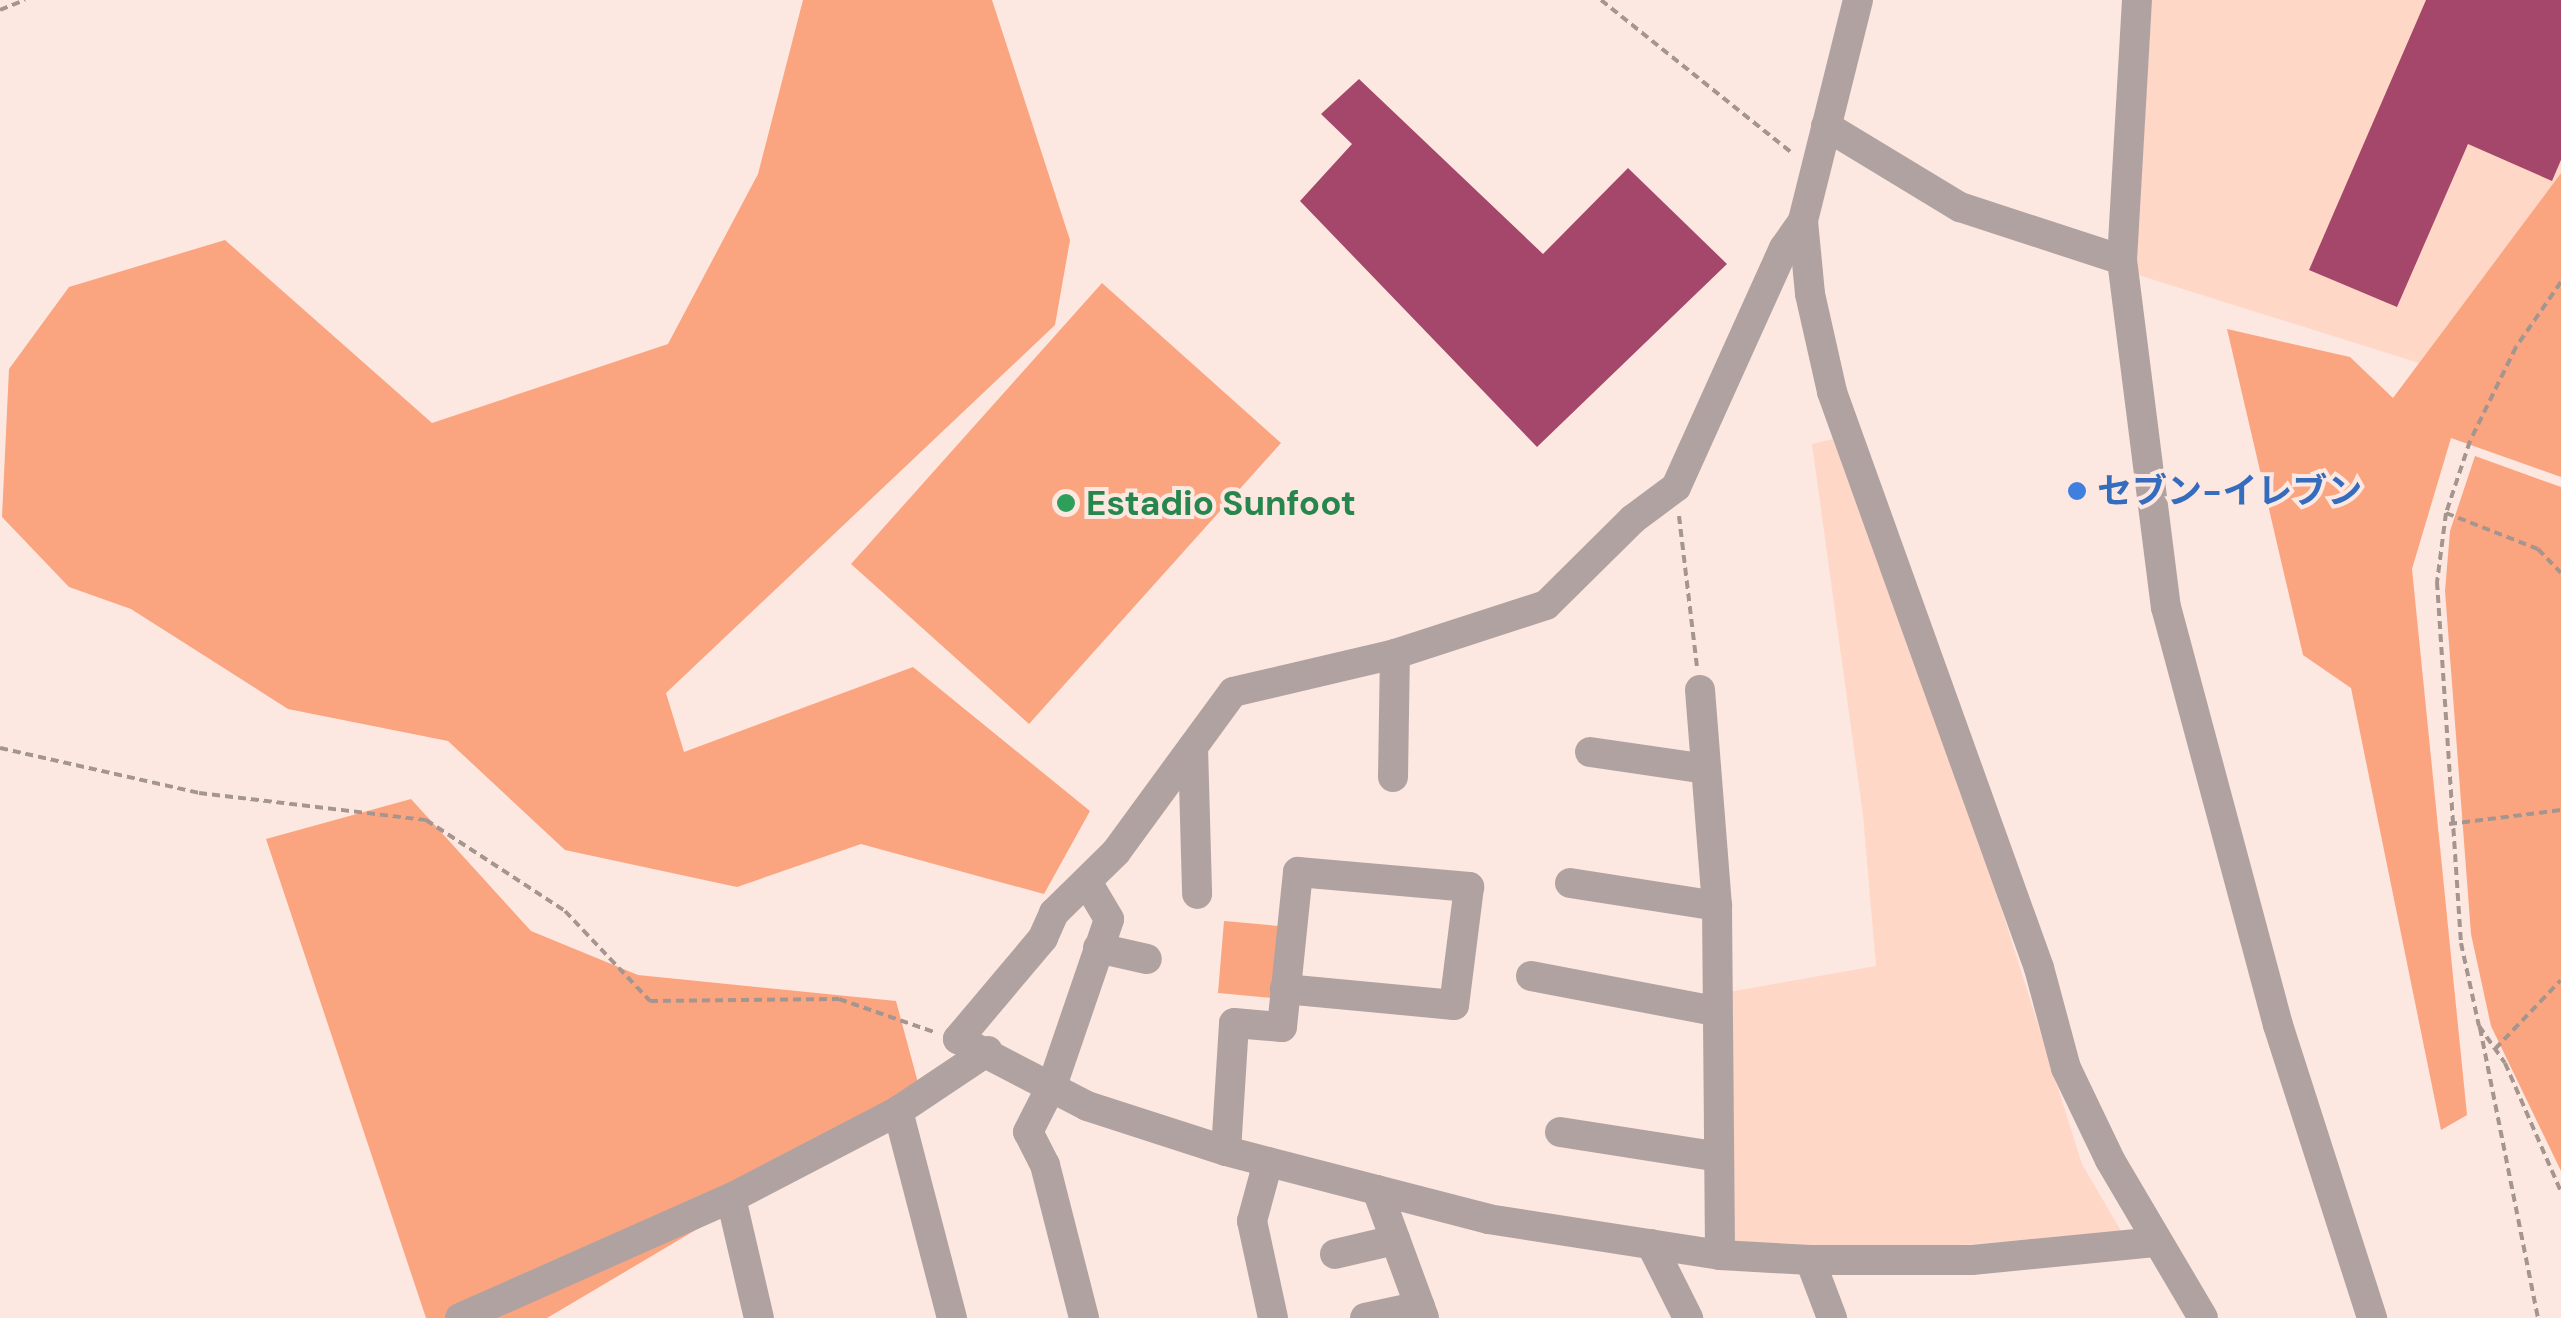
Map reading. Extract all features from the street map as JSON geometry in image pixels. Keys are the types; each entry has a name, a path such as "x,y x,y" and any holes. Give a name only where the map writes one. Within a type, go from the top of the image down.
{"street":[{"path":"1858,0 1803,221 1810,294 1832,392 2039,968 2066,1068 2157,1242 2204,1318"},
{"path":"2137,0 2122,260 2166,607 2278,1025 2372,1318"},
{"path":"1826,126 1960,208 2122,260"},
{"path":"1803,221 1784,248 1676,488 1634,519 1546,605 1395,654 1233,692 1087,882 1054,913 1044,938 958,1040 1053,1083 1087,1106 1226,1151 1488,1219 1720,1255 1810,1260 1972,1260 2157,1242"},
{"path":"1392,777 1395,654"},
{"path":"1700,690 1717,906 1720,1255"},
{"path":"1193,747 1197,894"},
{"path":"1590,752 1706,770"},
{"path":"1226,1151 1234,1023 1282,1028 1286,989 1298,872 1469,887 1454,1005 1286,989"},
{"path":"1084,1318 1045,1164 1028,1132 1053,1083 1109,919 1087,882"},
{"path":"1570,882 1717,906"},
{"path":"1098,948 1147,959"},
{"path":"1531,976 1716,1011"},
{"path":"460,1318 731,1198 898,1111 988,1051"},
{"path":"898,1111 952,1318"},
{"path":"1560,1132 1719,1158"},
{"path":"1268,1162 1252,1222 1273,1318"},
{"path":"1365,1318 1422,1312 1377,1190"},
{"path":"731,1198 759,1318"},
{"path":"1335,1254 1395,1240"},
{"path":"1650,1244 1688,1318"},
{"path":"1810,1260 1832,1318"}],"path":[{"path":"0,10 25,0"},
{"path":"1601,0 1643,30 1698,84 1815,169"},
{"path":"2538,1318 2462,943 2449,824 2437,582 2446,513 2470,441 2516,347 2561,282"},
{"path":"1676,488 1700,690"},
{"path":"2446,513 2538,549 2561,573"},
{"path":"0,748 199,793 426,820 565,911 650,1000 839,1000 958,1040"},
{"path":"2449,824 2561,810"},
{"path":"2495,1049 2561,980"},
{"path":"2480,1026 2495,1049 2561,1192"}],"shaded area":[{"path":"803,0 992,0 1070,240 1055,325 666,693 684,752 913,667 1090,811 1044,894 861,844 737,887 565,850 448,741 288,709 131,609 69,587 2,517 9,369 69,287 225,240 432,423 668,344 758,174"},
{"path":"2152,0 2561,0 2561,173 2419,363 2135,274"},
{"path":"2561,173 2561,477 2451,438 2412,569 2467,1115 2441,1130 2351,688 2303,655 2227,329 2350,357 2393,398"},
{"name":"Estadio Sunfoot","path":"1102,283 1281,443 1029,724 851,564"},
{"path":"1833,439 1993,882 2082,1164 2121,1231 1875,1253 1729,1243 1723,993 1876,966 1863,815 1812,444"},
{"path":"2475,456 2561,487 2561,1171 2491,1026 2471,934 2445,591 2450,531"},
{"path":"411,799 531,931 638,975 896,1001 924,1105 792,1173 547,1318 426,1318 266,839"},
{"path":"1224,921 1279,926 1273,998 1218,993"}],"building":[{"path":"2426,0 2561,0 2561,160 2552,181 2468,144 2397,307 2309,270"},
{"path":"1359,79 1543,254 1628,168 1727,264 1537,447 1300,201 1352,144 1321,114"}],"place":[{"name":"セブン-イレブン","path":"2077,491"},
{"name":"Estadio Sunfoot","path":"1066,503"}]}
